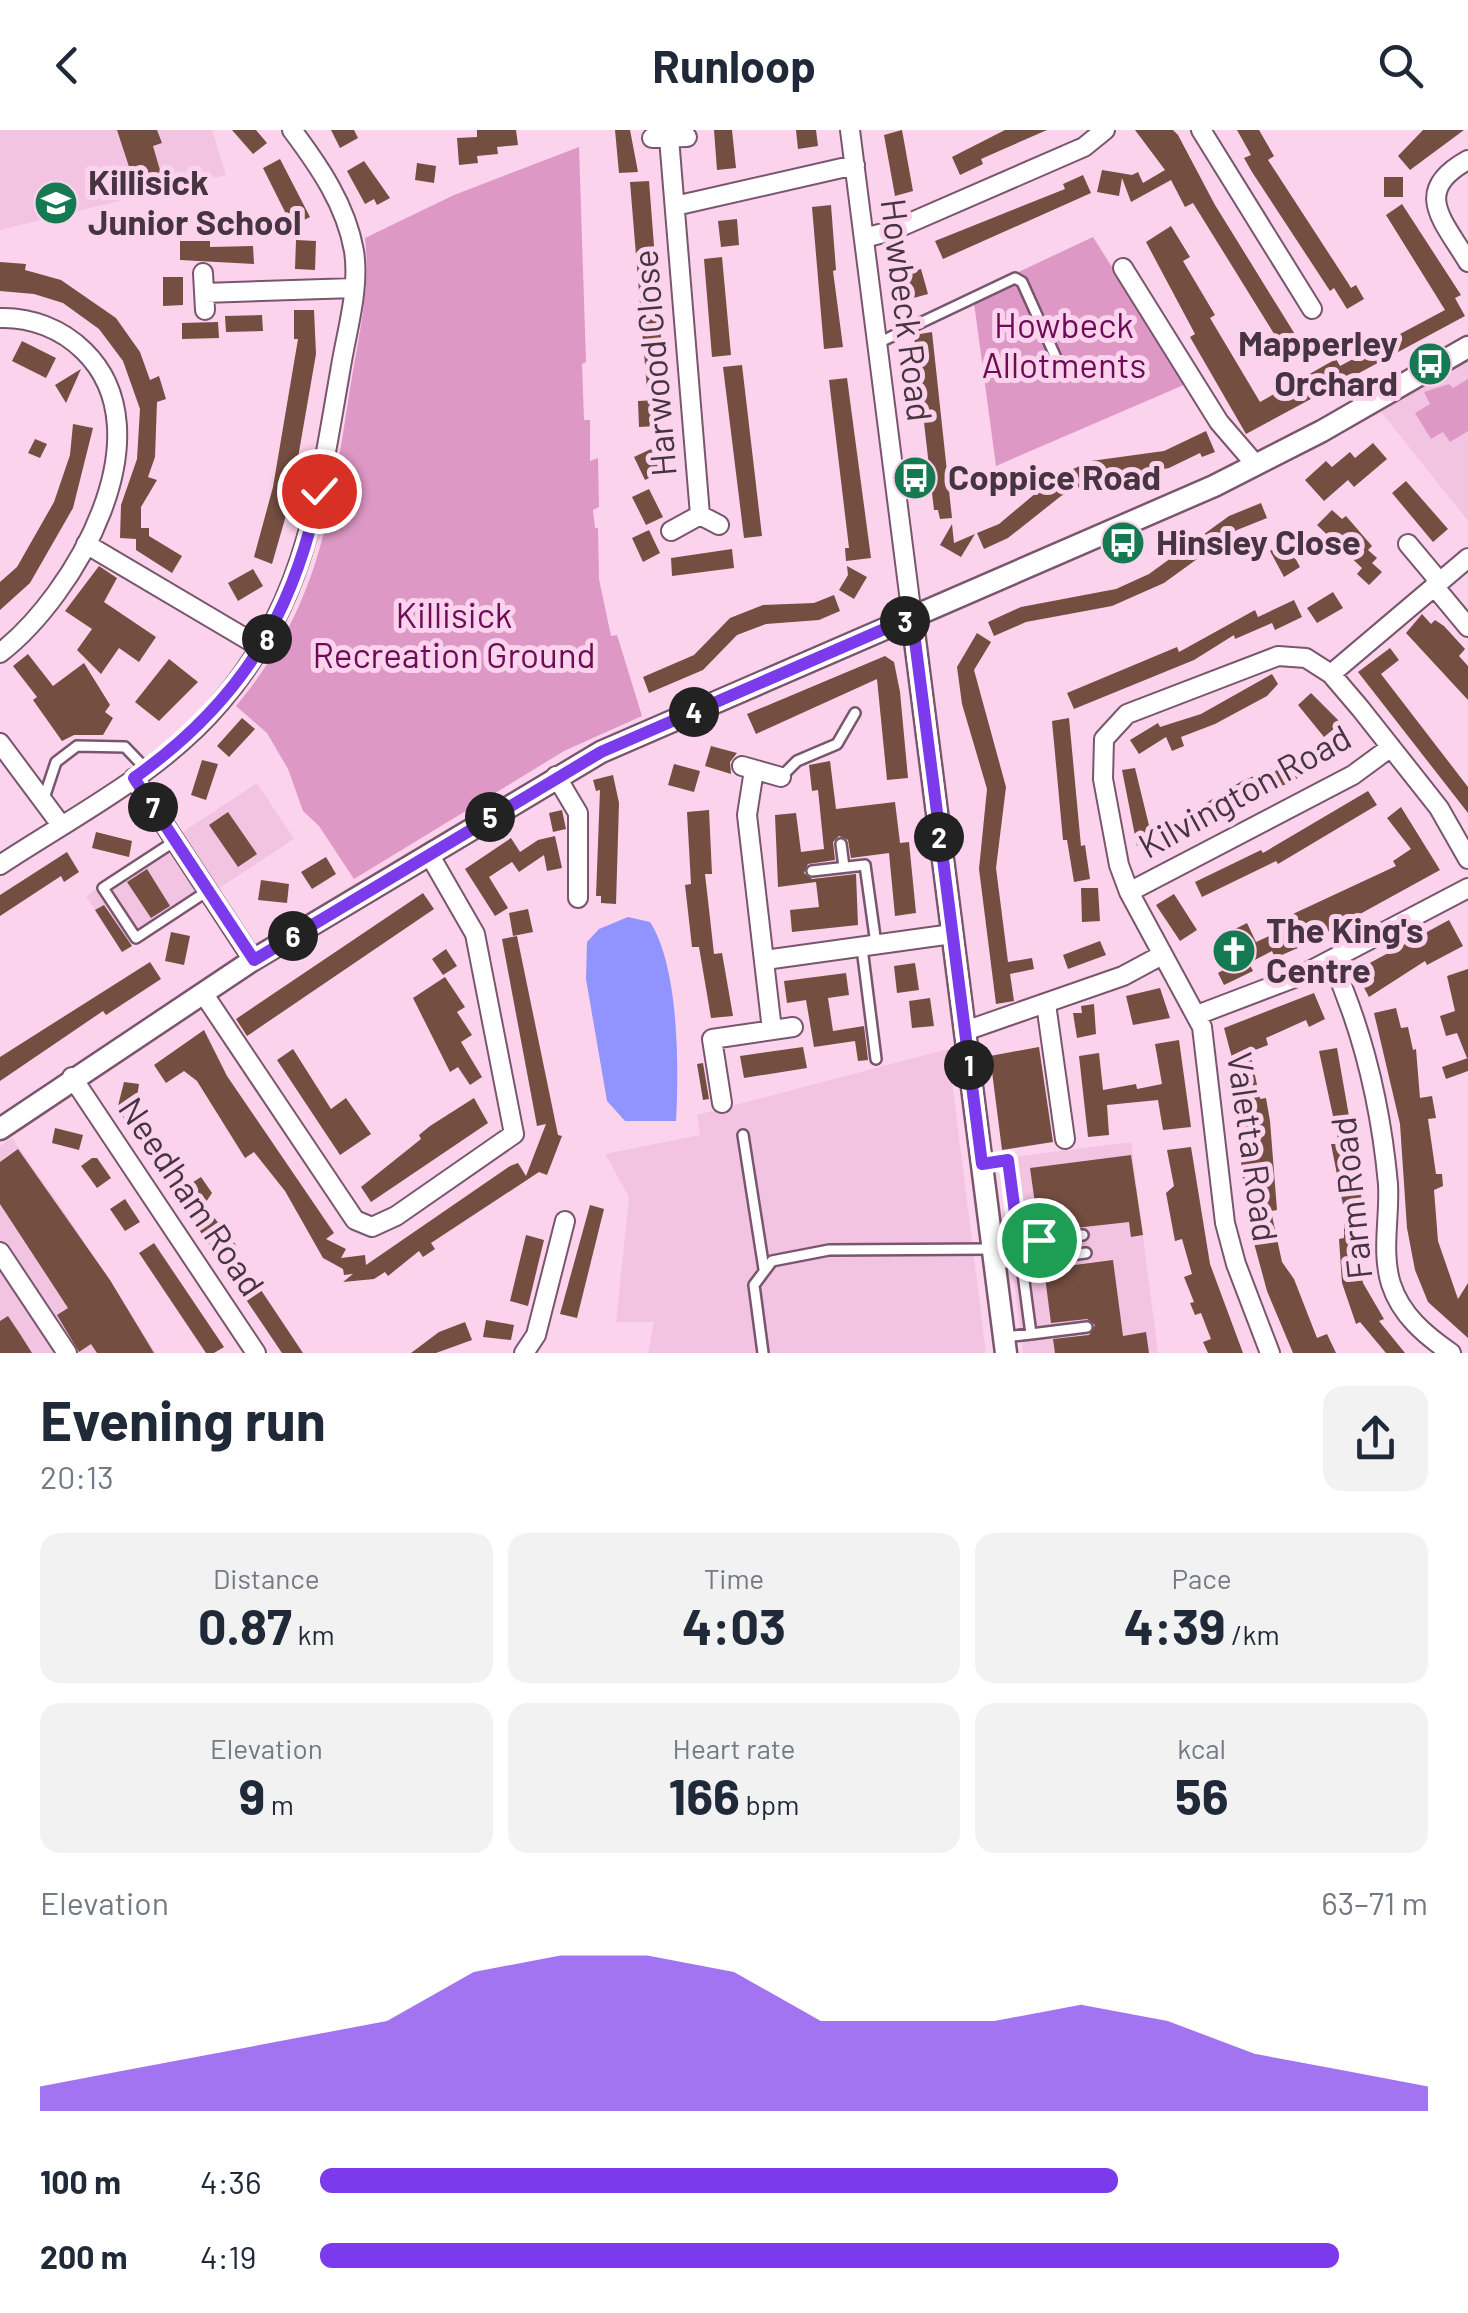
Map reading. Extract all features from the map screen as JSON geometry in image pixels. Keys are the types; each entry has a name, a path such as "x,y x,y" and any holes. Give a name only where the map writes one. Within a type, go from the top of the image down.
{"street":[{"path":"0,865 140,773 218,706 278,620 307,546 354,288 354,250 339,206 322,172 292,130"},
{"name":"Howbeck Road","path":"850,130 912,617"},
{"path":"864,238 1084,147 1105,130"},
{"path":"1201,130 1311,309"},
{"name":"Harwood Close","path":"669,138 700,515"},
{"path":"1468,160 1442,177 1434,194 1435,206 1468,262"},
{"name":"Harwood Close","path":"675,206 855,164"},
{"path":"1148,267 1126,273 1219,422 1256,465"},
{"path":"204,273 204,302 354,288"},
{"path":"0,318 42,324 75,342 110,390 119,428 117,450 86,544 48,604 4,642"},
{"path":"0,1129 254,960 601,752 1256,465 1468,347"},
{"path":"670,531 700,515 719,526"},
{"path":"86,544 262,648"},
{"path":"1408,544 1468,628"},
{"path":"1468,558 1331,674 1439,808 1468,859"},
{"path":"912,617 1005,1345"},
{"name":"Valetta Road","path":"1270,1353 1229,1241 1206,1043 1197,1014 1129,892 1112,840 1100,757 1104,739 1115,722 1286,654 1313,660 1331,674"},
{"path":"0,743 61,825"},
{"name":"Kilvington Road","path":"1129,892 1353,775 1391,747"},
{"path":"772,1030 746,815 748,768 780,778"},
{"path":"140,773 176,841 254,960"},
{"path":"556,776 578,814 578,898"},
{"path":"203,993 356,1220 372,1227 396,1216 514,1134 474,934 429,854"},
{"path":"1197,1014 1331,960 1468,888"},
{"path":"765,960 952,934"},
{"path":"965,1032 1123,976 1162,955"},
{"name":"Farm Road","path":"1331,960 1371,1076 1386,1171 1386,1260 1391,1285 1413,1322 1451,1353"},
{"path":"1046,1004 1067,1114 1065,1139"},
{"path":"722,1102 712,1039 793,1027"},
{"name":"Needham Road","path":"72,1078 256,1353"},
{"path":"524,1353 536,1335 565,1221"},
{"path":"0,1252 66,1353"}],"lane":[{"path":"878,343 1014,278 1022,282 1057,360"},
{"path":"780,778 797,760 837,744 854,714"},
{"path":"43,802 56,762 77,746 125,747 140,773"},
{"path":"176,841 103,888 136,938 208,890"},
{"path":"841,844 844,867"},
{"path":"812,871 865,864 876,1059"},
{"path":"743,1135 764,1269"},
{"path":"982,1164 1008,1160 1030,1334"},
{"path":"1019,1243 1083,1235"},
{"path":"763,1353 754,1286 772,1261 829,1250 994,1257 1021,1262 1086,1254"},
{"path":"1005,1345 1030,1334 1086,1327"}],"shaded area":[{"name":"Killisick Junior School","path":"0,130 212,130 226,175 0,230"},
{"path":"1468,357 1468,521 1378,408"},
{"path":"257,783 294,839 122,952 86,896"},
{"path":"628,917 650,922 667,964 677,1046 676,1121 625,1121 607,1101 586,979 587,942 599,929"},
{"path":"948,1049 986,1353 648,1353 654,1322 616,1322 629,1197 605,1154 700,1135 697,1115"},
{"path":"12,1138 156,1353 0,1353 0,1146"},
{"path":"1131,1142 1158,1353 1023,1353 999,1159"}],"green space":[{"name":"Killisick Recreation Ground","path":"579,147 586,362 582,364 584,420 590,420 590,461 598,458 599,507 593,510 598,528 599,579 611,636 617,635 642,716 564,751 354,879 319,826 303,811 288,769 267,733 236,706 287,631 304,594 328,517 363,314 365,238 454,195"},
{"name":"Howbeck Allotments","path":"1093,237 1186,384 996,466 974,303 894,340 893,331"},
{"path":"1468,379 1468,431 1450,442 1443,432 1431,439 1415,413 1430,404 1424,392 1449,384 1453,388"}],"building":[{"path":"117,130 157,130 162,143 153,146 162,177 135,185"},
{"path":"232,130 256,130 267,143 253,154"},
{"path":"331,130 354,130 358,138 340,148"},
{"path":"477,130 516,130 518,145 497,147 498,154 477,156 478,163 459,165 457,138 477,137"},
{"path":"615,130 630,130 638,172 619,173"},
{"path":"714,130 732,130 736,168 717,170"},
{"path":"796,130 816,130 818,146 798,149"},
{"path":"902,130 913,191 895,196 884,135"},
{"path":"1005,130 1047,130 981,159 983,164 960,175 952,157"},
{"path":"1135,130 1173,130 1178,135 1215,205 1301,344 1286,353 1193,203 1185,207 1171,180 1131,202 1122,178 1119,196 1097,192 1102,170 1132,175 1138,172 1143,183 1165,170"},
{"path":"1237,130 1259,130 1274,156 1268,160 1351,288 1356,285 1364,299 1347,309 1334,288 1330,291 1252,172 1244,158 1251,155"},
{"path":"1423,130 1464,130 1410,170 1398,156"},
{"path":"280,159 310,217 292,226 263,168"},
{"path":"364,161 390,198 377,205 374,199 365,204 347,171"},
{"path":"417,163 436,166 434,183 415,180"},
{"path":"1083,175 1091,193 943,259 935,241 1065,189 1063,184"},
{"path":"1384,177 1403,177 1403,197 1384,197"},
{"path":"649,181 665,388 647,389 630,182"},
{"path":"1402,204 1461,295 1455,298 1465,316 1246,434 1190,337 1195,334 1146,242 1171,226 1190,257 1183,261 1215,315 1210,318 1260,402 1336,359 1340,366 1445,310 1386,215"},
{"path":"831,205 836,270 833,271 843,347 824,349 812,207"},
{"path":"737,219 739,245 721,247 718,221"},
{"path":"296,240 316,241 315,270 295,269"},
{"path":"180,241 210,241 210,247 253,246 254,264 180,260"},
{"path":"722,257 731,355 712,357 704,259"},
{"path":"0,262 26,264 25,270 61,280 116,318 140,352 150,380 159,376 166,399 157,402 155,457 148,477 157,480 141,507 141,528 149,528 149,536 182,556 172,573 136,550 136,539 120,538 121,505 137,459 140,409 123,361 99,329 63,303 34,294 0,291"},
{"path":"921,269 928,294 910,299 903,274"},
{"path":"163,277 183,277 183,305 163,306"},
{"path":"294,310 314,310 316,354 291,498 272,564 254,557 273,487 298,339 294,339"},
{"path":"262,315 263,331 226,332 225,316"},
{"path":"218,322 219,338 182,339 182,323"},
{"path":"932,332 952,518 940,519 938,510 934,510 914,335"},
{"path":"22,341 56,358 46,378 12,361"},
{"path":"742,365 762,536 744,538 723,367"},
{"path":"81,369 66,403 55,385"},
{"path":"847,378 871,558 846,561 845,548 849,548 829,380"},
{"path":"656,400 658,426 639,427 638,401"},
{"path":"73,424 93,428 73,508 30,583 0,610 0,582 17,567 54,502 70,455"},
{"path":"1206,431 1215,452 1202,457 1200,453 1169,468 1088,483 1061,496 1008,538 984,549 977,533 999,524 1055,477 1091,461 1164,451"},
{"path":"35,439 47,444 40,458 28,453"},
{"path":"1373,443 1387,459 1354,487 1348,480 1324,501 1305,480 1326,461 1332,467 1350,452 1355,458"},
{"path":"651,449 662,472 645,480 634,457"},
{"path":"1406,481 1448,529 1433,542 1392,493"},
{"path":"649,489 663,517 646,525 632,497"},
{"path":"1261,503 1267,518 1237,530 1164,583 1112,606 1026,622 994,636 988,622 1021,607 1116,589 1149,574 1229,516"},
{"path":"1332,510 1342,519 1346,516 1372,546 1368,550 1377,558 1372,563 1382,572 1369,585 1357,574 1362,568 1317,525"},
{"path":"952,524 954,543 975,534 961,557 940,545"},
{"path":"649,530 660,553 643,562 632,538"},
{"path":"1286,541 1300,567 1284,577 1270,551"},
{"path":"732,549 734,568 672,576 671,558"},
{"path":"99,566 117,578 104,602 156,637 139,662 119,648 101,674 77,650 92,629 65,611"},
{"path":"847,566 867,577 854,599 839,590 848,575"},
{"path":"253,569 263,586 238,601 228,583"},
{"path":"1333,592 1343,608 1317,623 1307,608"},
{"path":"834,595 840,611 819,620 766,624 737,635 703,670 649,693 643,677 694,655 730,618 763,605 814,603"},
{"path":"1294,600 1302,617 1275,630 1272,623 1235,639 1234,635 1194,660 1074,709 1067,693 1177,647 1179,652 1255,610 1258,617"},
{"path":"1422,614 1431,624 1435,620 1444,626 1465,649 1459,656 1468,666 1468,700 1406,633"},
{"path":"977,633 991,642 974,670 1006,787 996,868 1008,962 1032,958 1034,969 1010,974 1014,1001 996,1004 979,869 987,789 962,704 957,667"},
{"path":"1390,648 1399,660 1381,674 1468,787 1468,813 1358,672"},
{"path":"28,654 53,686 84,663 110,705 105,712 113,718 103,735 74,735 62,741 33,700 37,697 13,666"},
{"path":"885,656 894,662 900,692 908,778 887,780 877,679 756,734 747,714"},
{"path":"169,659 198,682 159,721 135,702"},
{"path":"1272,674 1278,684 1267,696 1181,737 1184,746 1172,751 1166,737 1139,754 1130,740 1158,723 1160,727 1201,714"},
{"path":"1311,693 1341,723 1324,737 1298,705"},
{"path":"242,718 255,729 229,757 217,746"},
{"path":"1069,718 1081,846 1085,845 1090,879 1074,882 1067,840 1063,840 1052,721"},
{"path":"711,746 737,753 730,762 731,774 705,766"},
{"path":"1305,749 1316,764 1292,782 1252,797 1219,818 1216,814 1183,837 1173,823 1242,781 1271,769 1273,773"},
{"path":"202,760 218,764 206,800 191,795"},
{"path":"830,761 836,809 895,802 900,843 909,842 916,913 895,916 889,853 851,858 848,840 839,836 833,842 835,860 808,864 804,873 812,879 856,874 858,925 792,932 790,910 819,907 816,882 778,887 775,815 796,813 801,852 824,849 818,790 812,791 809,765"},
{"path":"674,764 700,771 694,792 668,785"},
{"path":"1135,768 1153,842 1137,846 1122,770"},
{"path":"613,775 619,803 616,904 601,903 601,896 596,896 600,790 596,791 593,780"},
{"path":"1368,791 1377,805 1278,864 1276,861 1202,897 1195,882 1261,850 1263,853"},
{"path":"1401,807 1440,870 1300,947 1275,958 1272,951 1249,963 1253,971 1224,985 1218,973 1235,963 1221,936 1247,923 1256,942 1289,927 1285,919 1295,913 1396,866 1393,861 1411,849 1387,818"},
{"path":"562,810 566,829 553,832 549,813"},
{"path":"709,810 712,874 705,874 714,954 722,953 733,1016 711,1018 699,947 692,947 685,885 691,884 687,812"},
{"path":"228,812 257,854 238,867 209,825"},
{"path":"96,832 132,841 129,857 92,848"},
{"path":"555,836 562,868 547,871 544,855 519,872 512,862 489,877 508,908 495,916 465,869 511,838 520,852 538,840"},
{"path":"67,852 79,872 64,882 61,876 0,916 0,895"},
{"path":"326,857 336,874 312,889 301,872"},
{"path":"147,869 170,906 151,918 127,882"},
{"path":"261,880 289,884 287,903 258,900"},
{"path":"1081,888 1098,888 1100,921 1082,922"},
{"path":"423,893 434,909 247,1036 236,1019"},
{"path":"1174,894 1197,930 1180,941 1156,905"},
{"path":"104,905 132,946 122,952 95,910"},
{"path":"528,909 533,932 513,936 509,913"},
{"path":"1449,920 1463,946 1427,965 1425,961 1369,997 1355,971"},
{"path":"171,932 190,936 184,965 165,961"},
{"path":"517,936 558,1135 562,1136 547,1175 539,1172 431,1243 435,1249 423,1257 419,1251 388,1276 385,1272 374,1279 343,1282 353,1274 344,1275 343,1269 323,1258 285,1191 254,1152 245,1158 197,1081 184,1071 166,1083 154,1065 204,1030 227,1076 334,1233 326,1239 346,1249 341,1258 365,1255 366,1265 510,1166 518,1163 526,1176 546,1124 537,1126 502,939"},
{"path":"1100,941 1106,955 1068,969 1063,955"},
{"path":"446,949 457,966 443,975 432,959"},
{"path":"150,962 161,979 106,1015 103,1011 0,1081 0,1057"},
{"path":"915,963 919,990 897,993 894,966"},
{"path":"1468,969 1467,1058 1457,1033 1446,1036 1440,1016 1455,1011 1447,976"},
{"path":"846,973 849,995 828,998 833,1031 864,1026 868,1060 858,1061 855,1041 814,1047 806,1000 787,1003 784,981"},
{"path":"445,977 465,1007 457,1012 472,1035 461,1042 482,1077 470,1085 458,1067 450,1072 413,998"},
{"path":"1160,988 1170,1018 1133,1025 1126,996"},
{"path":"1314,993 1325,1019 1309,1027 1306,1020 1266,1038 1268,1045 1250,1052 1260,1099 1266,1098 1270,1121 1277,1210 1271,1211 1282,1262 1294,1279 1317,1338 1327,1334 1336,1353 1293,1353 1267,1291 1248,1221 1230,1070 1235,1069 1224,1028"},
{"path":"930,998 934,1026 912,1028 909,1001"},
{"path":"1094,1004 1096,1034 1077,1038 1073,1013 1082,1013 1081,1006"},
{"path":"1396,1008 1401,1028 1408,1027 1413,1050 1416,1049 1420,1098 1432,1096 1436,1118 1428,1119 1436,1174 1442,1174 1443,1186 1434,1190 1438,1241 1458,1299 1468,1283 1468,1338 1428,1302 1415,1270 1407,1228 1400,1124 1374,1013"},
{"path":"1179,1040 1191,1127 1163,1130 1158,1100 1107,1105 1109,1135 1088,1137 1079,1056 1099,1053 1103,1090 1136,1084 1137,1089 1162,1084 1155,1044"},
{"path":"803,1047 807,1068 744,1078 740,1056"},
{"path":"1039,1047 1053,1142 1002,1150 990,1056"},
{"path":"1337,1048 1359,1173 1362,1204 1356,1204 1356,1226 1363,1283 1384,1319 1379,1321 1405,1353 1386,1353 1360,1322 1356,1324 1342,1283 1339,1239 1344,1238 1344,1210 1331,1144 1339,1144 1319,1051"},
{"path":"293,1049 331,1109 346,1098 371,1134 340,1155 277,1060"},
{"path":"1468,1058 1468,1071 1446,1079 1442,1067"},
{"path":"703,1063 709,1099 703,1100 697,1064"},
{"path":"124,1082 139,1084 136,1104 190,1184 201,1177 212,1193 204,1205 236,1245 239,1257 303,1353 282,1353 121,1114 118,1106"},
{"path":"474,1098 488,1123 371,1202 361,1187 421,1139 419,1135 430,1126"},
{"path":"55,1128 83,1135 79,1150 52,1143"},
{"path":"1191,1147 1210,1264 1243,1353 1208,1353 1203,1342 1211,1339 1201,1313 1195,1315 1190,1303 1194,1302 1184,1277 1192,1274 1182,1239 1175,1241 1166,1193 1174,1186 1167,1150"},
{"path":"18,1149 110,1280 154,1353 97,1353 91,1344 79,1352 57,1315 68,1308 0,1204 0,1162"},
{"path":"1131,1155 1143,1235 1131,1237 1129,1222 1039,1232 1030,1168"},
{"path":"97,1158 111,1178 97,1188 81,1166"},
{"path":"125,1199 140,1222 125,1231 110,1209"},
{"path":"590,1205 604,1209 577,1318 560,1314"},
{"path":"526,1235 544,1240 528,1306 510,1301"},
{"path":"154,1243 224,1347 206,1353 139,1253"},
{"path":"1113,1260 1123,1336 1146,1332 1149,1353 1055,1353 1053,1339 1089,1335 1095,1325 1087,1319 1051,1323 1044,1269"},
{"path":"8,1316 32,1353 0,1353 0,1321"},
{"path":"486,1320 514,1325 511,1340 483,1337"},
{"path":"465,1322 472,1340 436,1353 411,1353 439,1332"}],"place":[{"name":"Killisick Junior School","path":"56,203"},
{"name":"Mapperley Orchard","path":"1430,364"},
{"name":"Coppice Road","path":"915,478"},
{"name":"Hinsley Close","path":"1123,543"},
{"name":"The King's Centre","path":"1234,951"}],"route":[{"path":"319,491 294,584 262,648 218,706 186,738 134,778 254,960 601,752 912,617 982,1164 1008,1160 1019,1243 1039,1240"}]}
